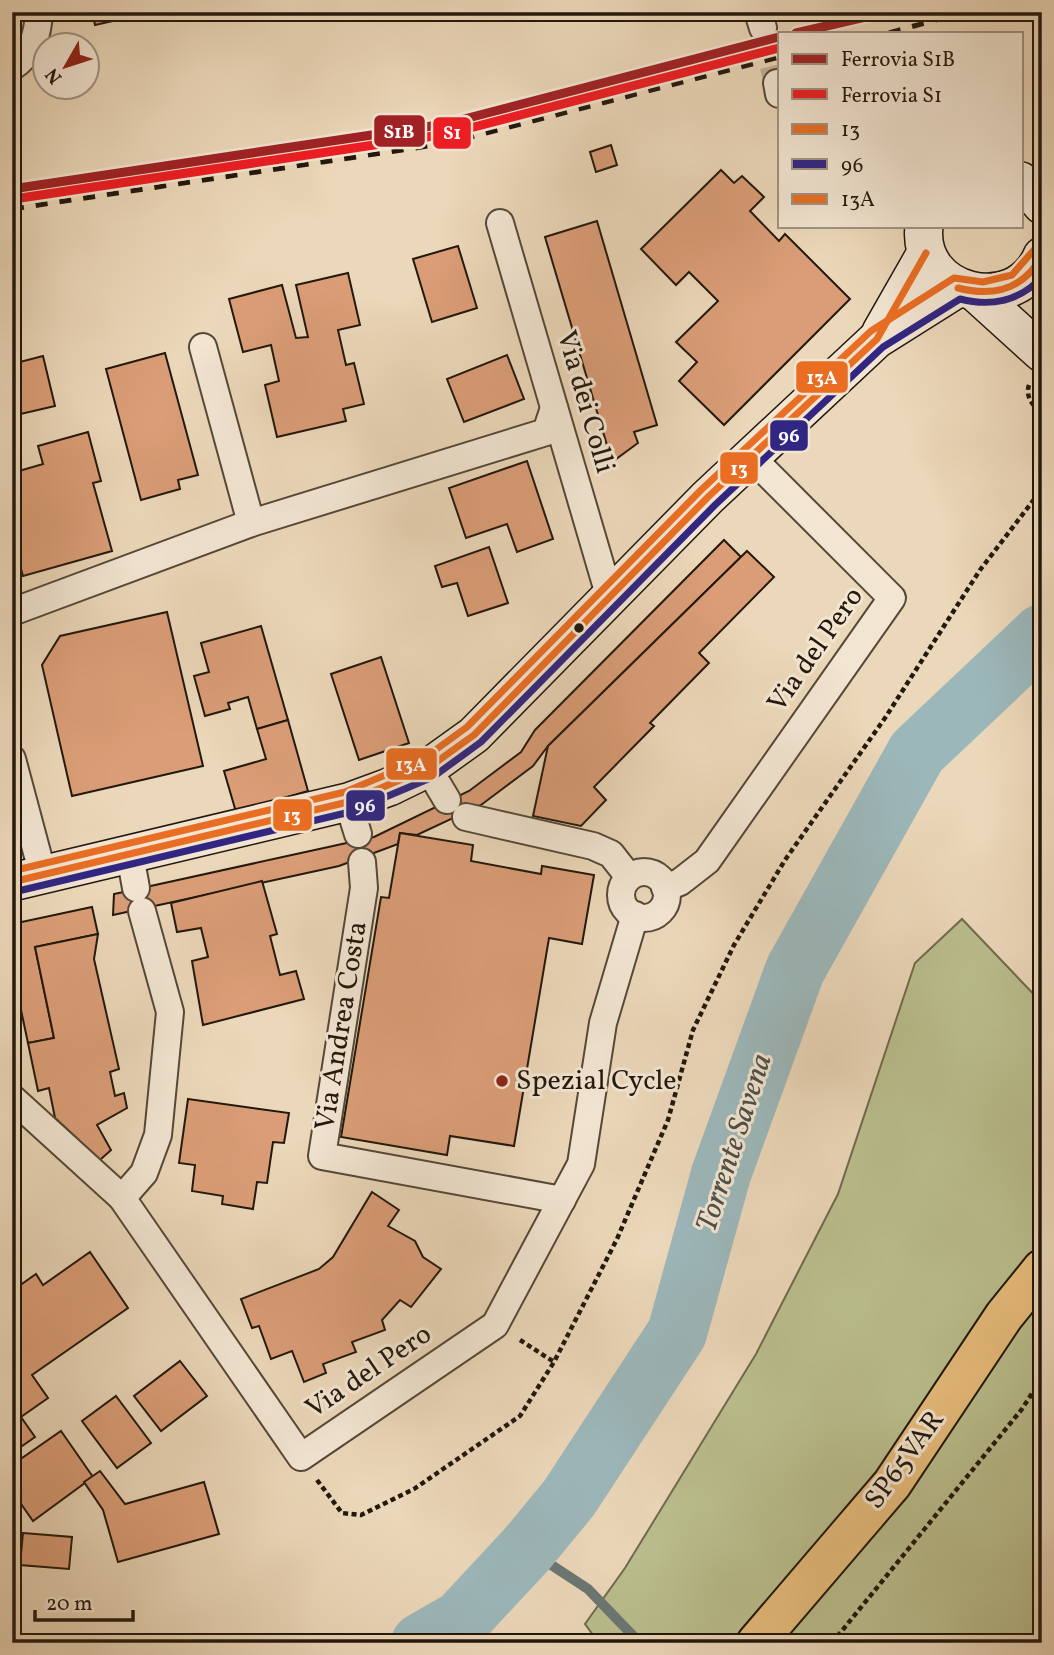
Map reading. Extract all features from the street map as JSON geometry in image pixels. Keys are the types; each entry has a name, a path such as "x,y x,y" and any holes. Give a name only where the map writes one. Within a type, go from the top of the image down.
{"main road":[{"path":"1023,177 1042,169"},
{"path":"1023,181 1042,205"},
{"path":"920,235 936,270 968,291 1037,362"},
{"path":"877,339 920,235"},
{"path":"28,879 136,885 353,818 390,787 428,768 474,735 751,457 877,339 968,291 1010,289 1021,283 1040,261"},
{"path":"1037,362 1032,317 1040,261"},
{"name":"SP65VAR","path":"757,1643 892,1484 1004,1316 1042,1269"}],"street":[{"path":"12,67 33,45 38,30 39,12"},
{"name":"Via dei Colli","path":"500,223 610,598"},
{"path":"204,348 251,523"},
{"path":"12,612 251,523 546,432 554,408"},
{"name":"Via del Pero","path":"665,888 680,882 707,861 892,598 751,457"},
{"path":"12,758 28,879"},
{"path":"428,768 456,809 593,846 611,855 629,877"},
{"name":"Via Andrea Costa","path":"362,862 364,888 322,1156 562,1200"},
{"path":"643,872 662,881 665,888 667,895 662,909 650,917 635,915 624,905 621,898 624,883 629,877 643,872"},
{"path":"122,1198 144,1173 158,1135 170,1012 136,885"},
{"name":"Via del Pero","path":"12,1098 122,1198 301,1457 495,1325 581,1164 603,1023 635,915"}],"path":[{"path":"1037,362 1027,391 1030,401 1042,413"},
{"path":"301,1457 342,1513 361,1515 414,1489 520,1416 554,1363 617,1239 668,1120 693,1031 734,945 785,860 885,718 980,570 1042,489"},
{"path":"495,1325 554,1363"},
{"path":"832,1643 1022,1409 1042,1378"}],"green space":[{"path":"962,919 1042,1003 1042,1643 599,1643 585,1624 625,1568 756,1354 838,1194 915,963"}],"building":[{"path":"92,12 152,12 95,25"},
{"path":"611,145 617,165 596,172 590,152"},
{"path":"721,170 734,183 742,176 764,197 750,211 779,241 785,234 850,299 724,425 679,381 697,362 676,342 718,301 689,272 676,285 641,249"},
{"path":"597,221 657,425 634,432 638,443 612,462 545,237"},
{"path":"458,246 477,308 432,322 413,259"},
{"path":"348,273 360,325 338,330 346,365 354,363 364,404 343,409 346,421 277,437 265,385 279,381 271,345 243,352 229,299 282,285 296,338 308,337 296,285"},
{"path":"165,353 198,475 178,480 180,489 141,500 106,369"},
{"path":"507,355 524,399 464,422 447,379"},
{"path":"43,356 55,406 12,416 12,364"},
{"path":"88,432 101,481 93,483 112,551 23,576 12,538 12,473 43,464 38,446"},
{"path":"527,461 553,539 517,552 507,524 466,538 449,488"},
{"path":"724,540 741,557 548,746 533,766 481,805 417,835 400,833 398,844 339,866 113,915 114,894 374,837 469,791 521,752 535,730"},
{"path":"489,547 508,603 468,616 457,583 442,587 435,566"},
{"path":"747,551 774,577 699,653 709,663 650,723 654,726 594,787 606,800 581,826 533,816 548,746"},
{"path":"167,612 203,766 72,796 42,665 60,636"},
{"path":"261,626 288,720 257,729 248,697 228,703 230,709 205,716 194,676 209,672 201,643"},
{"path":"381,657 409,743 359,760 331,674"},
{"path":"288,720 308,791 236,812 224,771 266,759 257,729"},
{"path":"400,833 473,845 471,861 541,874 542,866 594,875 582,944 549,938 514,1146 450,1136 447,1155 341,1137 381,897 389,898"},
{"path":"262,881 277,934 270,936 280,975 296,971 304,999 203,1025 192,961 208,957 201,928 177,932 171,903"},
{"path":"92,907 98,934 35,947 54,1038 28,1043 18,996 12,998 12,924"},
{"path":"98,934 94,959 119,1069 110,1072 115,1096 124,1093 127,1108 97,1125 111,1150 100,1160 55,1118 49,1088 38,1091 28,1043 54,1038 35,947"},
{"path":"188,1099 289,1113 284,1143 273,1142 267,1183 257,1182 253,1209 222,1204 223,1196 192,1191 195,1165 179,1163"},
{"path":"372,1192 399,1210 388,1226 415,1241 423,1257 441,1269 411,1307 400,1300 382,1320 385,1330 352,1342 356,1352 323,1364 326,1373 304,1382 292,1351 271,1359 259,1326 252,1328 241,1299 319,1269 333,1257"},
{"path":"90,1252 128,1308 32,1375 48,1398 21,1417 35,1437 12,1453 12,1308 20,1303 12,1291 36,1274 43,1285"},
{"path":"180,1361 207,1396 161,1431 134,1396"},
{"path":"116,1396 151,1443 117,1468 82,1421"},
{"path":"61,1431 93,1477 33,1521 12,1491 12,1465"},
{"path":"100,1471 125,1504 204,1482 219,1534 118,1562 103,1510 84,1482"},
{"path":"23,1533 72,1537 69,1569 20,1565"}],"waterway":[{"name":"Torrente Savena","path":"421,1643 461,1620 527,1549 569,1498 677,1333 721,1174 795,970 917,752 1042,634"},
{"path":"527,1549 588,1589 640,1643"}],"tunnel":[{"path":"763,28 777,83"}],"railway":[{"path":"893,32 964,12"},
{"path":"12,209 448,143 778,57"}],"rail line":[{"name":"S1B","path":"800,32 887,12"},
{"name":"S1B","path":"12,189 445,124 778,37"},
{"name":"S1","path":"14,199 447,134 778,48"}],"transit line":[{"name":"13A","path":"12,871 345,792 423,759 467,727 701,490 871,331 954,278 983,282 1012,275 1033,251"},
{"name":"13","path":"12,882 348,802 428,768 474,735 708,497 877,339 926,253"},
{"name":"13","path":"958,288 983,292 1006,288 1026,277 1042,256"},
{"name":"96","path":"14,892 350,812 433,777 481,742 715,505 883,347 960,299 983,302 1004,300 1024,292 1042,277"}],"place":[{"name":"Spezial Cycle","path":"502,1081"}]}
